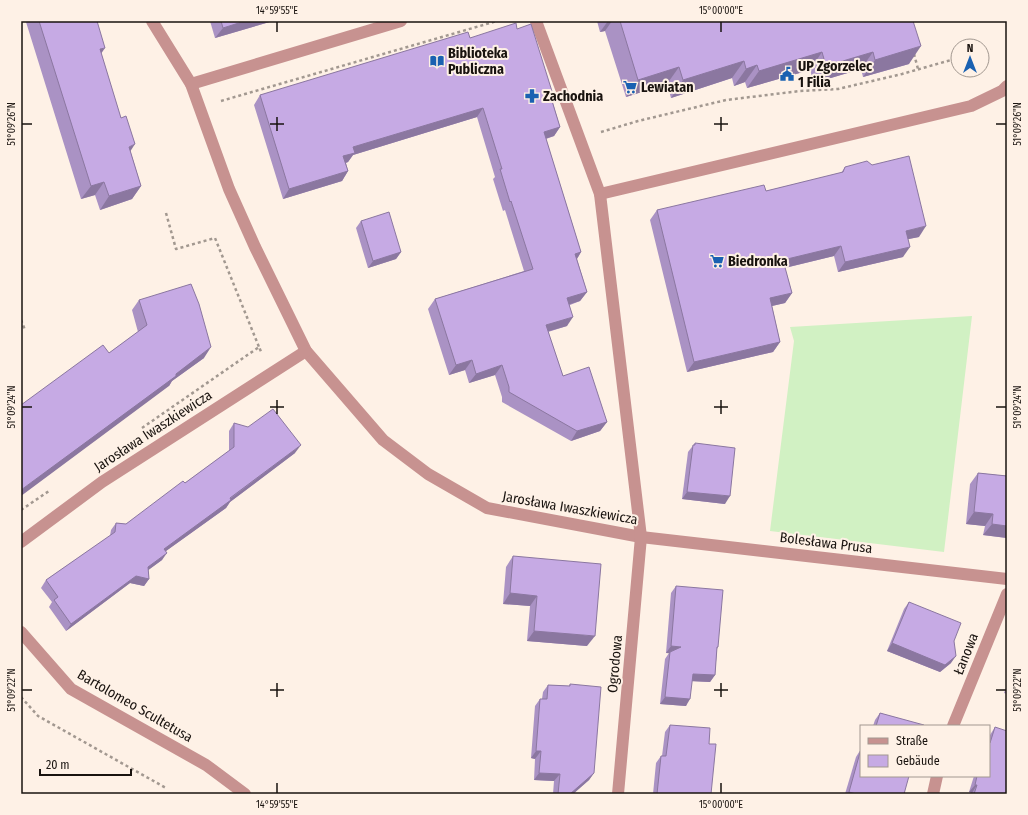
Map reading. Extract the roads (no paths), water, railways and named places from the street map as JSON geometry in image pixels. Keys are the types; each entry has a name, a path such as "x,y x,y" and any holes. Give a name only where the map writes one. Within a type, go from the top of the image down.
{"street":[{"name":"Jarosława Iwaszkiewicza","path":"152,21 190,84 229,189 254,247 306,351 383,440 428,474 487,508 641,537 600,194 536,21"},
{"path":"190,84 401,21"},
{"path":"600,194 971,106 1002,91 1007,86"},
{"name":"Jarosława Iwaszkiewicza","path":"21,542 102,482 306,351"},
{"name":"Bolesława Prusa","path":"641,537 1007,579"},
{"name":"Ogrodowa","path":"618,794 641,537"},
{"name":"Łanowa","path":"953,725 1007,594"},
{"name":"Bartolomeo Scultetusa","path":"21,632 71,689 206,765 245,794"},
{"path":"933,794 937,777"}],"place":[{"name":"Biblioteka Publiczna","path":"437,61"},
{"name":"UP Zgorzelec 1 Filia","path":"787,74"},
{"name":"Lewiatan","path":"630,87"},
{"name":"Zachodnia","path":"532,96"},
{"name":"Biedronka","path":"717,261"}]}
